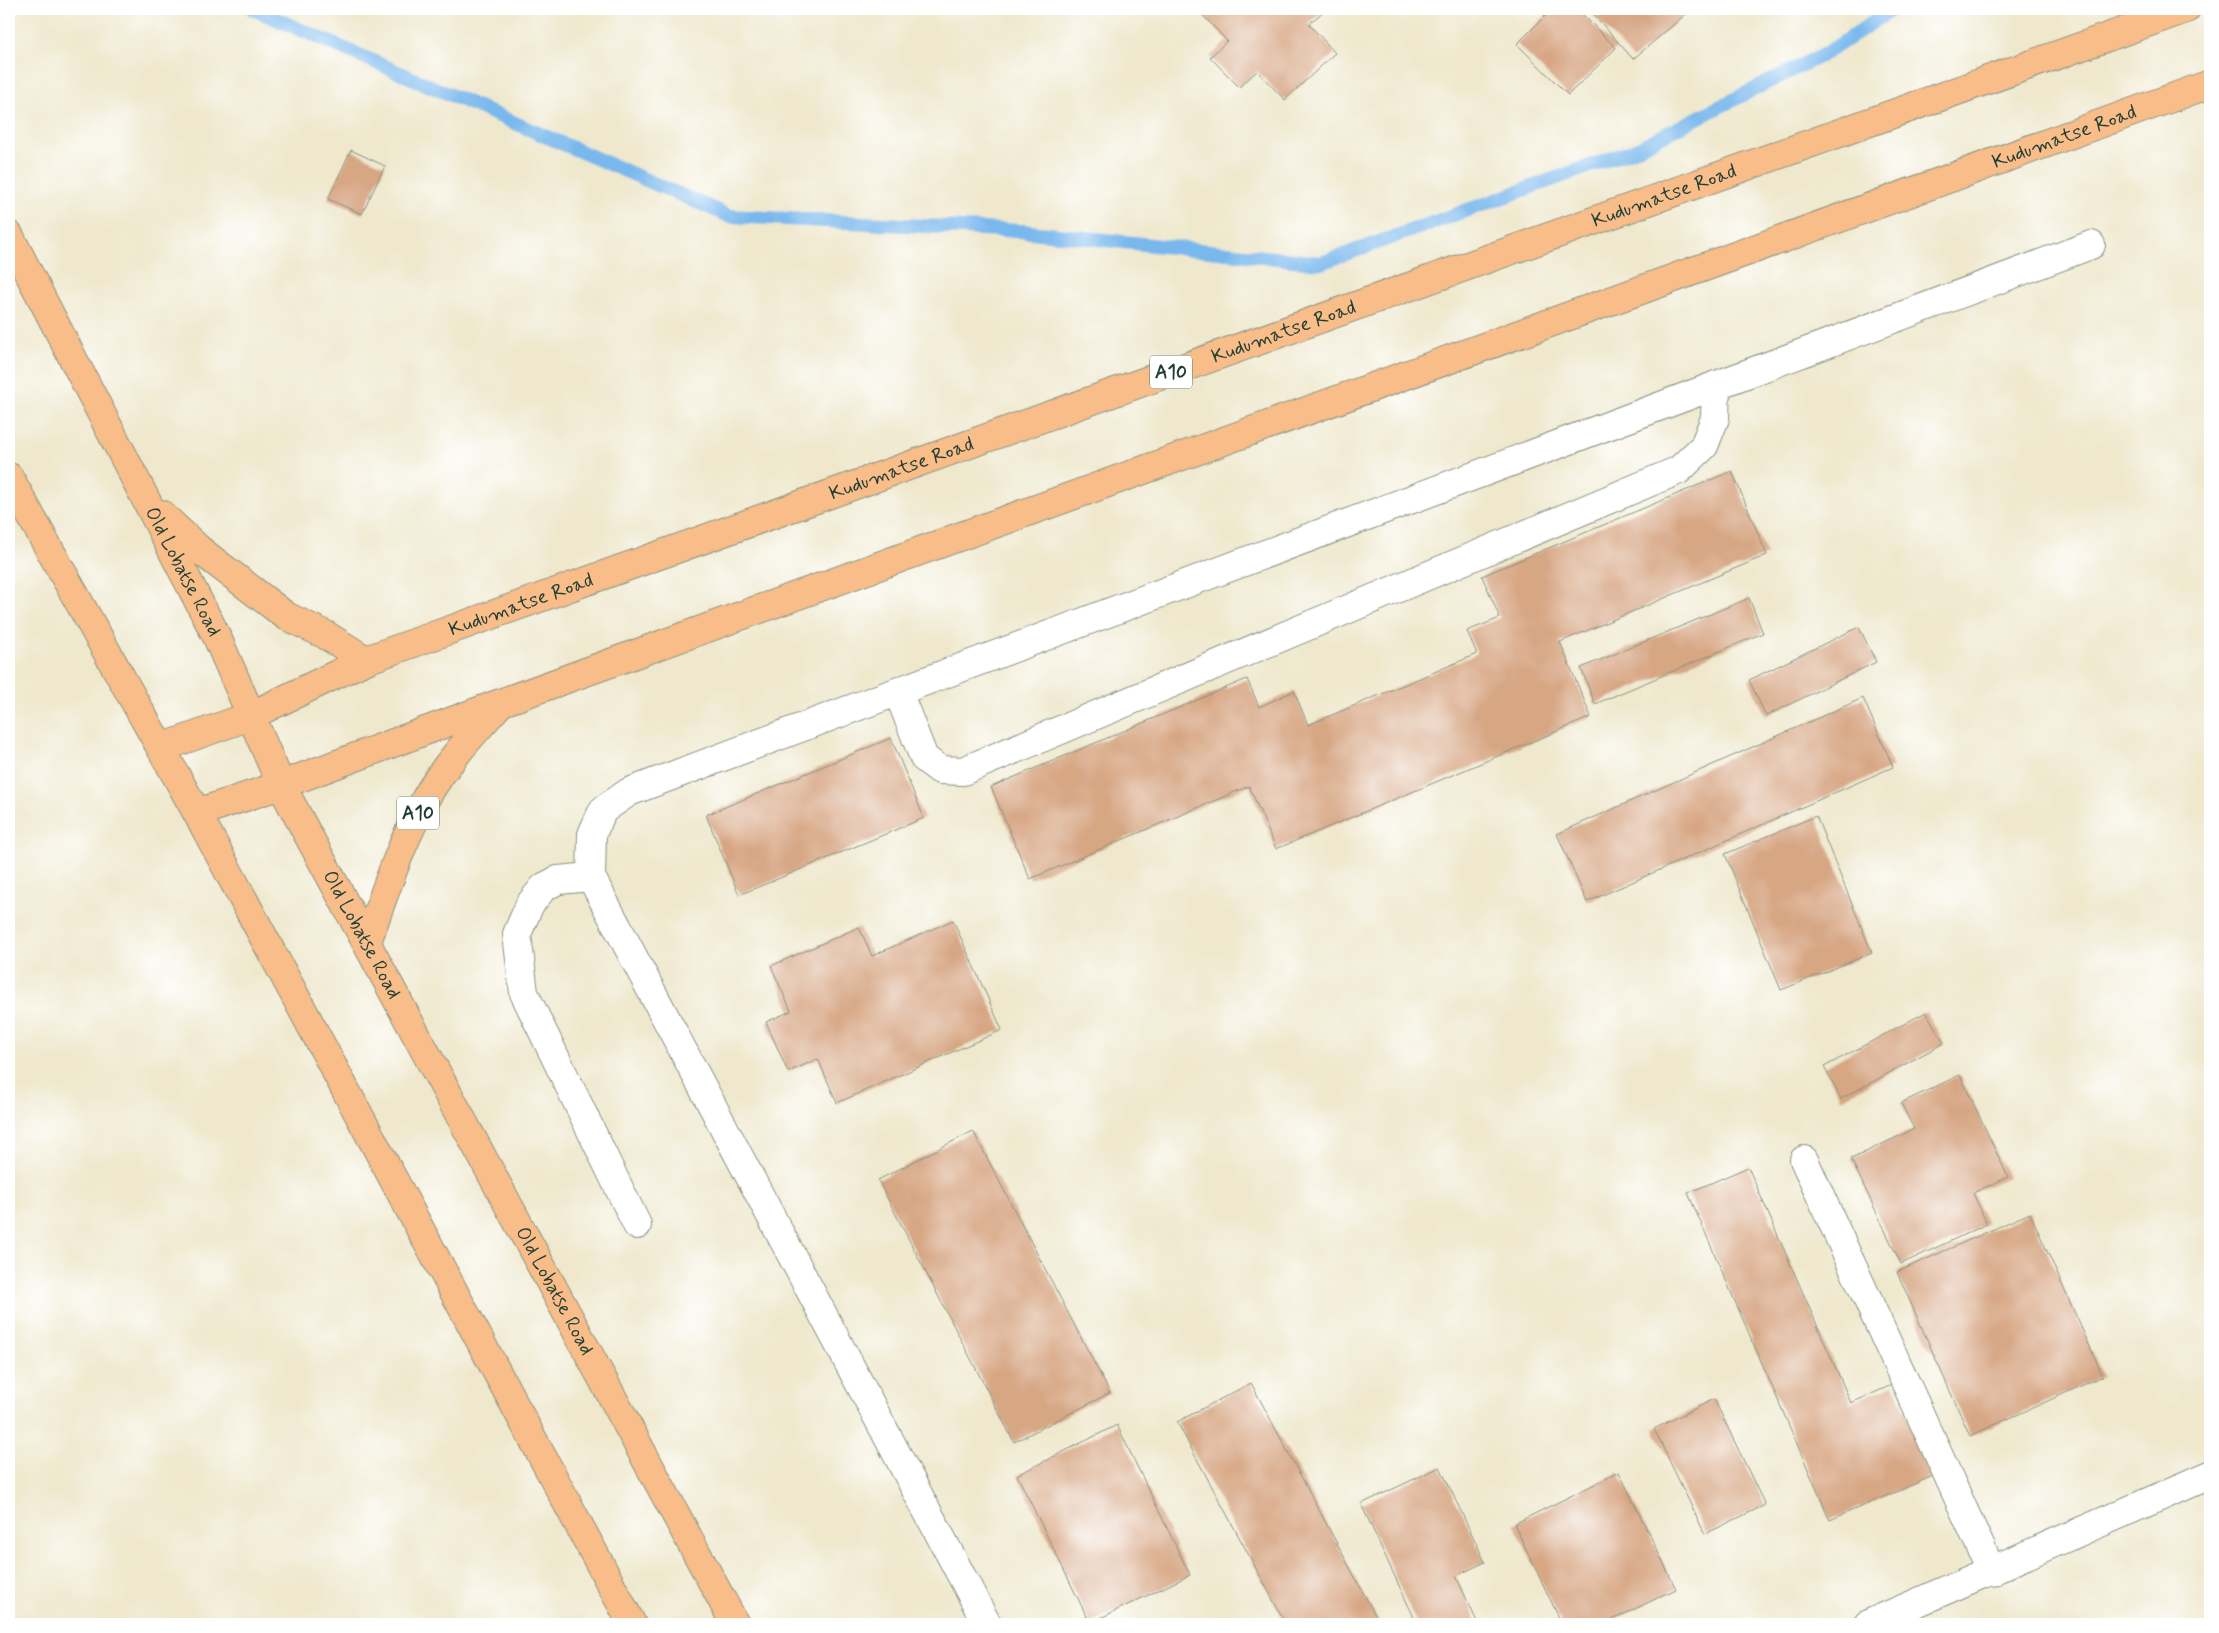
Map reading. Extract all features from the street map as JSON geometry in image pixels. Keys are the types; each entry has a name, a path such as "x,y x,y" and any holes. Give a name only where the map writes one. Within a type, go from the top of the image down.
{"main road":[{"name":"Kudumatse Road","path":"161,748 250,716 366,660 2186,9"},
{"name":"Kudumatse Road","path":"197,813 281,785 500,703 2210,84"},
{"name":"Old Lobatse Road","path":"9,235 217,637 281,785 734,1624"},
{"path":"9,477 197,813 632,1624"},
{"path":"147,501 201,551 278,611 324,634 366,660"},
{"name":"A10","path":"367,942 400,851 427,796 452,758 500,703"}],"street":[{"path":"987,1624 591,877 592,834 603,810 629,792 2091,245"},
{"path":"898,692 924,758 940,770 963,771 1679,470 1704,446 1715,418 1716,385"},
{"path":"591,877 558,880 544,888 530,904 518,934 524,993 637,1225"},
{"path":"1804,1160 1992,1572"},
{"path":"1868,1624 1992,1572 2210,1475"}],"building":[{"path":"1197,9 1326,9 1309,24 1335,53 1285,100 1257,71 1239,87 1210,57 1227,41"},
{"path":"1552,9 1577,9 1616,48 1568,95 1517,44"},
{"path":"1589,9 1692,9 1633,59"},
{"path":"351,150 385,166 362,214 328,199"},
{"path":"1732,471 1767,555 1560,642 1591,717 1276,849 1249,786 1030,879 991,787 1247,679 1259,707 1294,691 1308,725 1477,654 1467,631 1500,618 1482,576"},
{"path":"1749,598 1763,633 1595,704 1581,668"},
{"path":"1859,627 1876,662 1766,716 1749,680"},
{"path":"1863,698 1893,767 1587,902 1557,834"},
{"path":"891,738 924,818 739,895 706,815"},
{"path":"1816,816 1872,953 1781,990 1725,854"},
{"path":"953,920 1002,1030 837,1103 818,1059 788,1072 766,1022 791,1011 771,966 859,927 872,956"},
{"path":"1926,1012 1944,1043 1841,1099 1824,1067"},
{"path":"1960,1075 2008,1177 1973,1193 1987,1224 1901,1264 1851,1159 1914,1129 1901,1103"},
{"path":"973,1131 1110,1393 1014,1442 878,1180"},
{"path":"1748,1167 1851,1403 1894,1384 1933,1476 1830,1520 1688,1193"},
{"path":"2030,1213 2103,1376 1970,1436 1897,1272"},
{"path":"1251,1383 1380,1624 1286,1624 1177,1422"},
{"path":"1714,1399 1765,1505 1705,1534 1654,1429"},
{"path":"1117,1425 1190,1575 1090,1623 1017,1475"},
{"path":"1440,1467 1485,1562 1456,1576 1478,1624 1417,1624 1361,1504"},
{"path":"1619,1472 1676,1589 1604,1624 1562,1624 1514,1524"}],"waterway":[{"path":"253,9 729,216 1021,231 1321,263 1634,150 1828,52 1893,9"}]}
